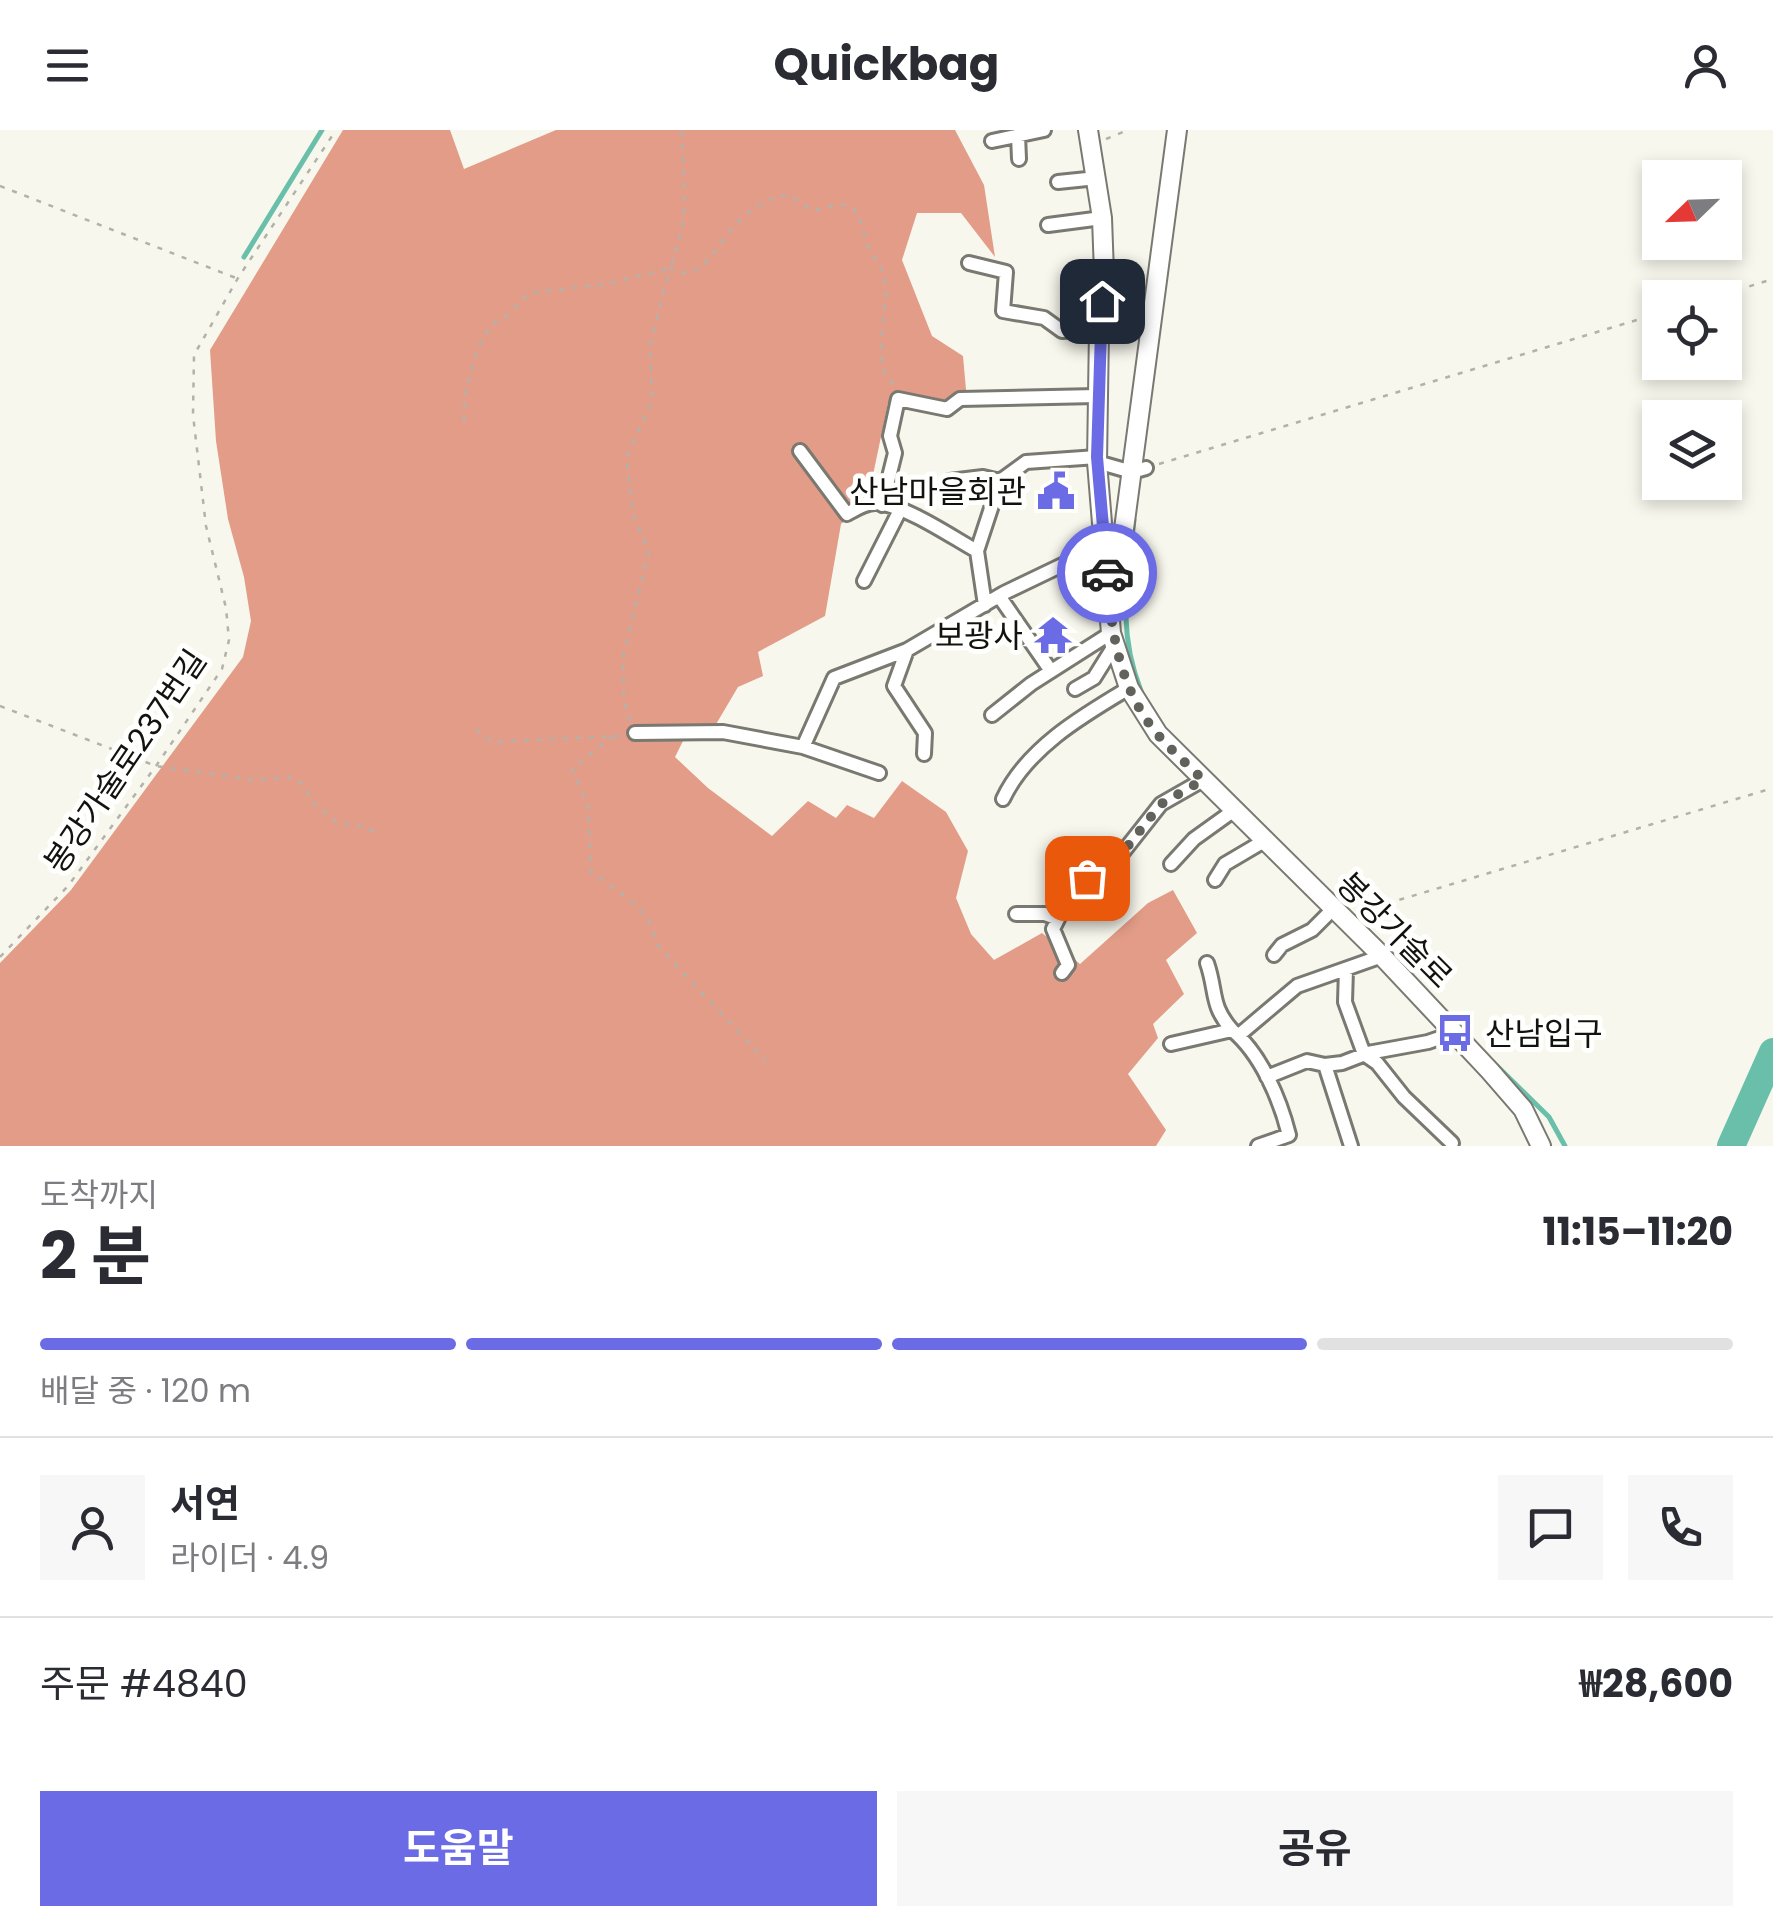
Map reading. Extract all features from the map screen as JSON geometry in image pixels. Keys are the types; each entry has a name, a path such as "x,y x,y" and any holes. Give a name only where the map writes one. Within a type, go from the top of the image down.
{"street":[{"path":"992,141 1044,130"},
{"name":"봉강가술로","path":"1106,566 1122,544 1138,470 1176,130"},
{"path":"1018,135 1018,159"},
{"name":"봉강가술로","path":"1089,138 1102,218 1104,273 1097,459 1112,639 1129,688 1158,734 1382,956 1523,1109 1541,1146"},
{"path":"1058,182 1097,178"},
{"path":"1048,226 1102,218"},
{"path":"969,263 1006,272 1003,311 1044,318 1062,331 1100,329"},
{"path":"879,504 895,453 890,436 898,400 947,410 960,399 1097,396"},
{"path":"800,452 847,514 865,504 879,504 900,510 977,551"},
{"path":"985,604 977,551 1000,482 1026,462 1097,459 1138,470"},
{"path":"950,481 983,477 1000,482"},
{"path":"864,582 900,510"},
{"path":"803,747 834,678 907,650 999,596 1104,545"},
{"path":"999,596 1051,671"},
{"path":"992,715 1051,671 1112,639"},
{"path":"1076,689 1094,678 1112,639"},
{"path":"907,650 894,686 925,733 924,754"},
{"path":"1003,800 1013,779 1061,732 1129,688"},
{"path":"635,733 723,732 803,747 878,772"},
{"path":"1062,973 1068,965 1053,929 1072,891 1116,861 1161,804 1203,780"},
{"path":"1171,864 1194,839 1233,811"},
{"path":"1214,880 1225,864 1264,841"},
{"path":"1116,861 1120,876"},
{"path":"1274,955 1282,945 1337,913"},
{"path":"1016,914 1056,918"},
{"path":"1171,1044 1236,1033 1286,992 1382,956"},
{"path":"1207,963 1213,983 1212,997 1236,1033 1246,1040 1284,1114 1289,1135 1258,1146"},
{"path":"1346,969 1345,1002 1364,1054 1454,1145"},
{"path":"1266,1077 1307,1061 1325,1066 1454,1033"},
{"path":"1325,1066 1351,1146"}],"path":[{"name":"봉강가술로237번길","path":"0,958 68,886 222,669 229,640 226,608 206,526 193,415 194,355 238,278 336,130"},
{"path":"476,730 492,742 635,733 624,700 623,657 649,551 630,501 626,458 652,402 650,345 684,222 686,175 682,130"},
{"path":"1089,138 1128,130"},
{"path":"0,186 238,278"},
{"path":"670,268 687,273 703,266 738,221 758,204 776,197 788,195 813,211 851,204 858,210 866,242 883,272 883,369 898,400"},
{"path":"464,421 466,394 478,348 492,324 504,318 529,293 608,284 670,268"},
{"path":"1742,289 1773,279"},
{"path":"1138,470 1642,318"},
{"path":"0,706 156,766 255,780 292,777 304,785 312,802 338,823 365,826 377,834"},
{"path":"614,735 572,769 588,804 591,872 648,918 658,947 766,1061"},
{"path":"1337,913 1773,788"}],"shaded area":[{"path":"343,130 450,130 464,169 556,130 955,130 984,185 995,257 961,213 917,213 902,260 932,336 963,356 967,401 888,403 868,499 841,524 825,616 758,652 763,676 738,687 712,731 685,737 675,757 708,788 772,836 808,801 836,818 847,805 874,818 902,781 946,812 968,851 956,898 971,934 994,960 1042,933 1080,964 1148,903 1173,890 1197,933 1166,960 1184,994 1153,1024 1158,1038 1128,1074 1166,1130 1156,1146 0,1146 0,963 71,890 243,657 251,621 228,519 216,441 210,350"}],"waterway":[{"path":"244,257 322,130"},
{"path":"1134,520 1126,627 1141,691"},
{"path":"1731,1146 1773,1052"},
{"path":"1493,1062 1549,1117 1565,1146"}],"way so far":[{"path":"1087,878 1116,861 1161,804 1203,780 1158,734 1129,688 1111,633 1107,573"}],"place":[{"name":"산남마을회관","path":"1056,491"},
{"name":"보광사","path":"1053,635"},
{"name":"산남입구","path":"1455,1033"}],"route":[{"path":"1102,301 1097,457 1107,573"}]}
